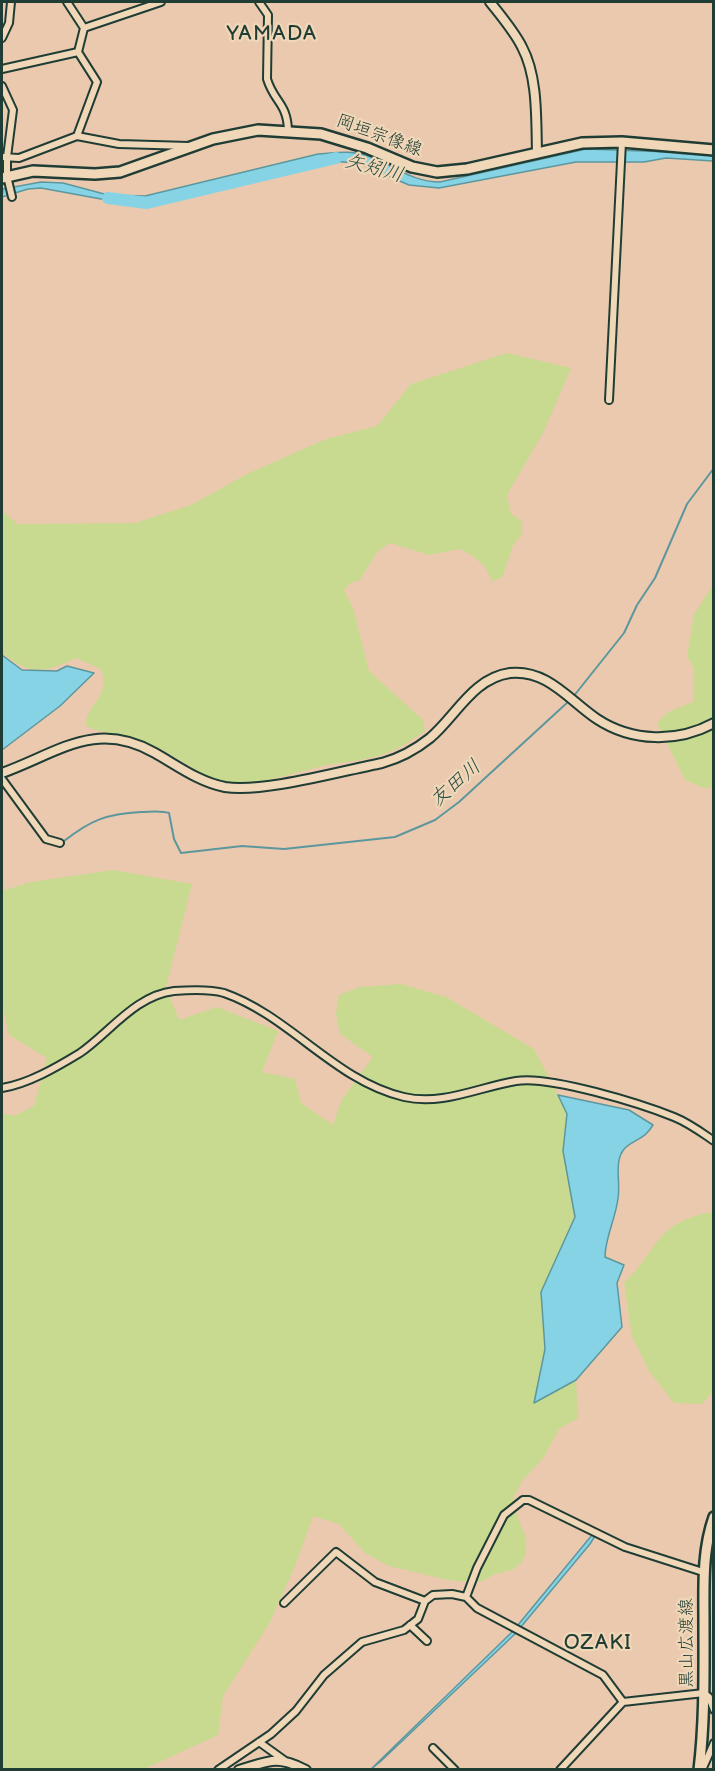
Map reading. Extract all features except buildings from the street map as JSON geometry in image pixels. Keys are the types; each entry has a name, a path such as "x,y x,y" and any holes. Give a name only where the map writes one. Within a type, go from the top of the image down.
{"main road":[{"name":"岡垣宗像線","path":"4,177 33,171 108,174 137,167 190,146 236,133 288,130 321,134 350,141 429,171 467,169 582,143 622,142 714,150"},
{"name":"黒山広渡線","path":"701,1770 709,1599 703,1572 706,1544 714,1517"}],"street":[{"path":"2,38 9,23 11,2"},
{"path":"67,2 84,28 78,52 97,82 77,136"},
{"path":"84,28 161,2"},
{"path":"259,2 268,15 267,79 270,88 288,114 288,130"},
{"path":"490,2 522,45 527,57 534,96 537,152"},
{"path":"2,69 78,52"},
{"path":"2,86 13,110 4,157 4,177 12,197"},
{"path":"4,157 19,158 77,136 118,144 190,146"},
{"path":"609,400 622,142"},
{"path":"2,773 64,745 102,738 141,745 204,782 226,787 255,788 399,758 431,737 473,691 487,681 511,673 536,676 553,683 597,719 623,733 669,738 700,730 714,723"},
{"path":"2,779 46,839 60,843"},
{"path":"2,1088 28,1081 80,1052 142,1002 172,991 207,991 222,993 255,1007 362,1081 402,1096 416,1099 456,1096 518,1080 549,1081 675,1118 714,1141"},
{"path":"466,1597 477,1568 504,1515 523,1500 529,1500 625,1546 703,1572"},
{"path":"284,1603 336,1552 375,1582 425,1600"},
{"path":"218,1770 239,1753 259,1743 296,1711 324,1675 362,1642 404,1630 418,1619 425,1600 434,1595 452,1594 466,1597 477,1608 603,1675 623,1702"},
{"path":"410,1625 427,1641"},
{"path":"560,1770 623,1702 704,1693 709,1697 714,1710"},
{"path":"259,1743 284,1760 306,1770"},
{"path":"701,1770 714,1743"},
{"path":"433,1748 454,1770"},
{"path":"239,1770 271,1761 284,1760"}],"green space":[{"path":"507,353 571,368 544,431 507,495 511,514 522,521 522,534 513,545 503,576 493,582 485,567 473,556 460,549 429,555 390,543 377,552 360,580 350,583 344,590 353,608 369,671 423,720 425,731 405,744 372,758 327,765 273,779 244,783 220,781 143,741 86,726 89,712 103,687 101,669 76,658 54,667 37,670 21,665 2,653 2,511 18,524 135,523 191,505 247,474 326,439 377,426 411,384"},
{"path":"713,584 713,787 704,788 685,780 657,723 668,712 693,702 694,669 687,656 694,615"},
{"path":"113,870 192,884 166,987 179,1020 217,1007 278,1031 262,1072 295,1079 301,1103 333,1125 342,1099 373,1057 340,1034 336,1014 339,995 360,987 401,984 446,997 534,1049 567,1113 563,1151 575,1217 541,1292 545,1349 535,1402 576,1380 578,1418 559,1429 544,1457 522,1481 514,1496 513,1504 526,1539 526,1554 521,1563 512,1570 495,1574 483,1581 470,1582 448,1580 389,1566 365,1553 339,1524 313,1516 295,1566 270,1622 223,1696 218,1735 144,1769 2,1769 2,1113 14,1116 34,1106 47,1058 9,1035 2,1002 2,891 31,882"},
{"path":"713,1212 713,1391 702,1404 674,1403 649,1371 632,1336 624,1283 660,1238 679,1222"}],"water":[{"path":"586,149 697,153 713,156 713,161 666,158 644,162 576,162 439,188 409,185 358,163 329,161 152,200 101,199 41,188 28,189 2,197 3,189 41,182 63,183 108,195 145,196 318,154 342,152 365,155 411,176 440,182"},
{"path":"2,655 22,670 57,671 67,666 94,673 60,706 2,750"},
{"path":"558,1095 629,1110 653,1125 643,1136 625,1148 618,1165 619,1192 605,1257 624,1265 617,1283 622,1327 576,1380 534,1403 545,1349 541,1292 575,1217 563,1151 567,1114"},
{"path":"592,1535 595,1536 590,1544 515,1634 370,1770 513,1631"}],"waterway":[{"name":"矢矧川","path":"108,198 147,203 336,158"},
{"name":"友田川","path":"573,697 624,633 637,605 655,578 687,504 714,468"},
{"name":"友田川","path":"64,841 100,819 118,814 155,811 169,813 174,839 181,853 242,846 284,849 395,837 435,820 459,802 569,701"}],"district":[{"name":"YAMADA","path":"272,35"},
{"name":"OZAKI","path":"598,1644"}]}
